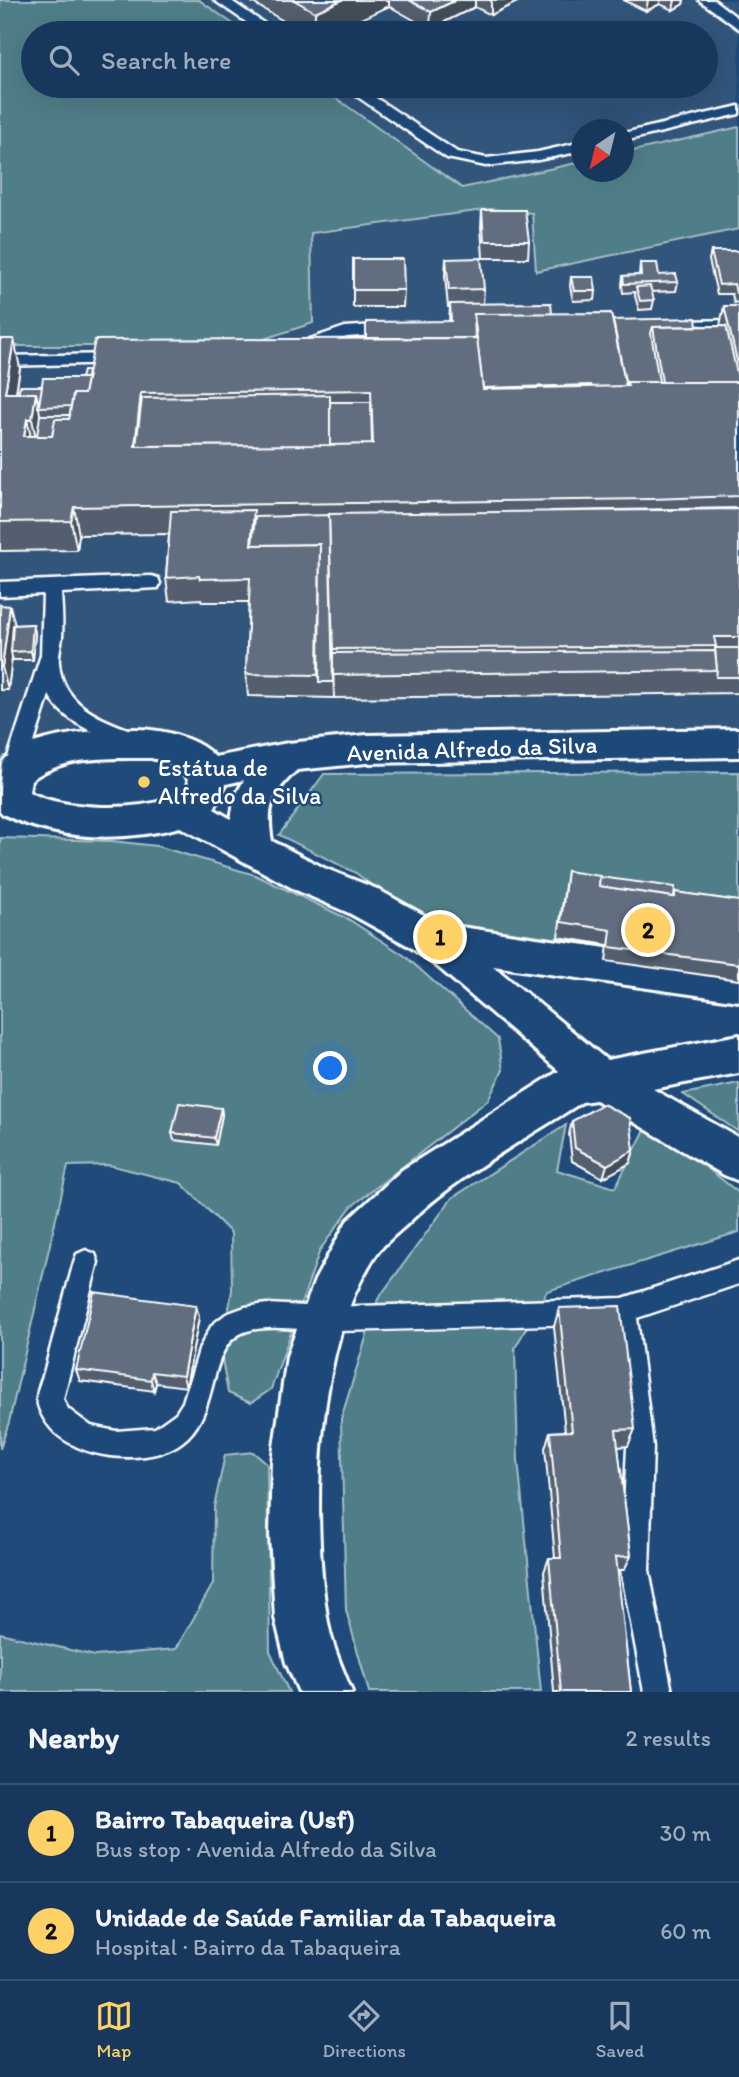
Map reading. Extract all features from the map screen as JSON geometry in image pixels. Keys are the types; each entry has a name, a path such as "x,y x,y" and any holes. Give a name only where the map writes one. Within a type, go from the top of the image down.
{"street":[{"name":"Avenida Alfredo da Silva","path":"206,773 288,757 367,750 739,743"},
{"path":"151,744 177,749 195,760 206,773 208,785 205,794 186,811 163,818 68,819 44,815 15,802 8,788 24,764 61,750 101,745 151,744"},
{"path":"254,850 248,820 251,804 271,772 288,757"},
{"path":"186,811 254,850 310,879 363,901 432,939 600,1080 739,1161"},
{"path":"432,939 739,984"},
{"path":"326,1692 312,1663 301,1618 295,1535 296,1461 310,1356 338,1280 363,1236 418,1184 573,1085 739,1054"}],"lane":[{"path":"221,0 253,21"},
{"path":"706,0 739,25"},
{"path":"367,98 452,155 486,162 538,156 571,148"},
{"path":"634,135 739,110"},
{"path":"658,326 739,325"},
{"path":"282,352 345,332 414,329"},
{"path":"0,361 132,358"},
{"path":"0,589 151,583"},
{"path":"8,788 21,739 29,724 49,663 52,648 52,587"},
{"path":"49,663 59,695 73,708 113,733 151,744"},
{"path":"86,1262 50,1399 60,1418 84,1435 118,1446 158,1442 185,1426 197,1400 209,1350 221,1332 238,1322 258,1318 322,1319 623,1310 739,1272"},
{"path":"623,1310 640,1447 635,1570 658,1692"}],"shaded area":[{"path":"199,0 739,0 739,743 0,763 0,346 242,346 313,323 311,233 490,209 336,98 718,98 718,21 229,21"}],"green space":[{"path":"0,0 199,0 229,21 21,21 21,98 336,98 462,188 571,164 571,182 634,182 634,151 739,127 739,229 536,271 532,213 491,209 311,233 313,323 242,346 0,346"},
{"path":"739,772 739,984 433,934 356,873 279,835 324,774"},
{"path":"0,838 112,841 157,846 255,875 348,919 405,956 498,1039 503,1070 488,1100 351,1207 320,1250 271,1389 251,1403 228,1393 221,1354 232,1290 231,1233 181,1183 109,1165 68,1166 9,1422 0,1449"},
{"path":"739,1083 739,1132 683,1094"},
{"path":"649,1122 739,1193 739,1232 547,1291 515,1348 518,1460 541,1692 369,1692 346,1610 341,1419 378,1299 452,1198 566,1125 557,1170 615,1188"},
{"path":"253,1452 267,1464 270,1651 289,1692 0,1692 0,1633 95,1656 176,1649 213,1584 214,1507 225,1455"}],"building":[{"path":"294,0 342,0 315,12"},
{"path":"409,0 456,0 431,12"},
{"path":"482,210 525,210 529,241 484,241"},
{"path":"711,251 739,251 739,293 736,293 734,284 719,285"},
{"path":"481,258 484,289 449,290 446,259"},
{"path":"353,259 403,259 404,290 353,290"},
{"path":"640,263 657,263 659,275 676,274 678,282 624,284 623,276 641,275"},
{"path":"571,277 594,277 596,291 574,291"},
{"path":"650,286 654,300 640,301 636,287"},
{"path":"551,303 552,314 474,314 475,338 366,338 366,322 451,321 450,304"},
{"path":"724,306 739,306 739,369"},
{"path":"611,313 626,387 591,385 483,388 474,314"},
{"path":"696,318 697,326 704,326 653,327 651,333 659,382 627,382 626,386 613,320"},
{"path":"726,326 739,382 662,382 653,327"},
{"path":"477,338 483,389 628,386 627,382 739,382 739,496 74,507 71,521 0,522 0,339 14,339 5,393 36,393 32,419 27,419 24,436 52,436 55,419 69,419 73,394 84,394 95,340","holes":["371,390 373,444 135,446 141,393"]},
{"path":"83,371 88,371 87,378 81,378"},
{"path":"43,378 87,378 84,394 73,394 71,406 38,407"},
{"path":"20,386 42,386 39,405 36,393 18,393"},
{"path":"330,395 330,445 136,446 142,398"},
{"path":"330,402 371,402 372,444 330,445"},
{"path":"40,415 70,415 69,419 55,419 52,436 37,436"},
{"path":"739,508 739,509 550,511"},
{"path":"739,509 739,637 714,637 716,646 333,649 329,514"},
{"path":"254,510 251,545 320,544 318,675 246,674 250,578 166,578 171,511"},
{"path":"329,515 333,682 319,682 320,544 252,545 255,517"},
{"path":"0,605 10,606 2,667 0,667"},
{"path":"33,624 31,651 11,652 13,625"},
{"path":"715,648 739,648 739,677 716,677"},
{"path":"715,651 717,670 333,675 333,653"},
{"path":"567,871 600,876 599,886 675,897 675,892 739,901 739,964 609,947 611,930 561,922"},
{"path":"600,877 675,887 674,897 599,886"},
{"path":"179,1103 221,1108 214,1138 172,1133"},
{"path":"603,1104 630,1118 634,1150 607,1165 575,1148 572,1121"},
{"path":"94,1292 196,1306 183,1376 152,1372 151,1380 76,1370"},
{"path":"620,1306 635,1429 616,1430 631,1556 616,1557 631,1692 561,1692 549,1558 561,1558 550,1432 572,1431 559,1308"}],"place":[{"name":"Estátua de Alfredo da Silva","path":"144,782"},
{"name":"Unidade de Saúde Familiar da Tabaqueira","path":"648,930"},
{"name":"Bairro Tabaqueira (Usf)","path":"440,937"}]}
